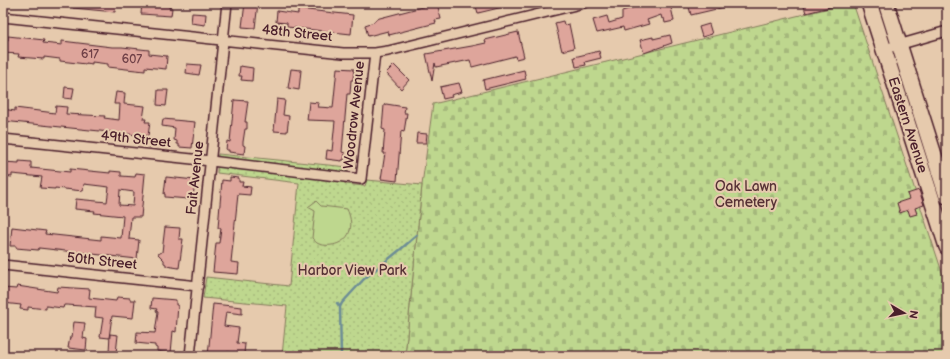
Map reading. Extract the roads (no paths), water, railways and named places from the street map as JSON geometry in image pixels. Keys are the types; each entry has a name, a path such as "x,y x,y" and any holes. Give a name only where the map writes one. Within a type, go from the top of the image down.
{"main road":[{"name":"Eastern Avenue","path":"869,3 947,247"},
{"name":"Eastern Avenue","path":"886,3 947,196"}],"street":[{"name":"Fait Avenue","path":"190,356 227,3"},
{"name":"48th Street","path":"3,17 343,52 375,53 584,3"},
{"path":"884,49 947,31"},
{"name":"Woodrow Avenue","path":"361,179 375,53"},
{"name":"49th Street","path":"3,139 211,161 361,179"},
{"name":"50th Street","path":"3,265 198,286"}],"waterway":[{"path":"341,356 340,307 342,303 364,279 417,235"},
{"path":"337,303 340,307"}],"park label":[{"name":"Oak Lawn Cemetery","path":"746,194"},
{"name":"Harbor View Park","path":"352,270"}]}
